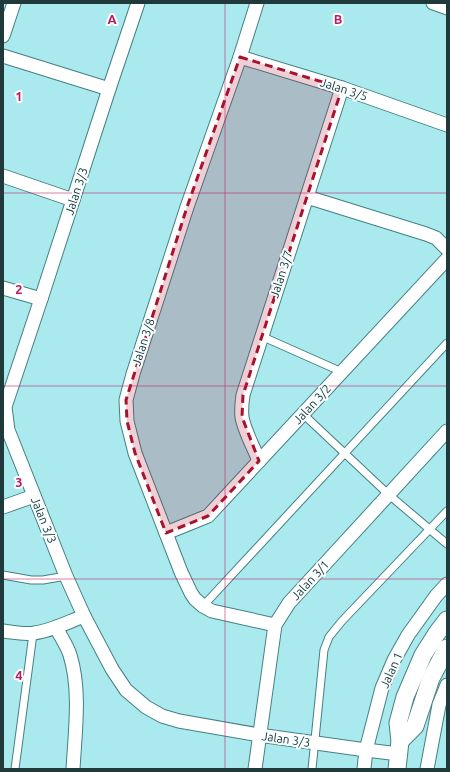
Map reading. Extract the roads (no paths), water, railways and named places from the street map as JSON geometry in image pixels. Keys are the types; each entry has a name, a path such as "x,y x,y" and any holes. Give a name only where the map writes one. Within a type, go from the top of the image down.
{"street":[{"path":"3,36 14,3"},
{"name":"Jalan 3/3","path":"138,3 41,300 4,407 8,430 66,576 84,616 126,690 146,707 162,716 179,721 260,735 399,755"},
{"name":"Jalan 3/8","path":"257,3 240,57 187,206 126,400 127,421 135,453 181,572 191,593 203,606 212,611 275,624"},
{"path":"433,3 447,8"},
{"path":"3,56 109,89"},
{"name":"Jalan 3/5","path":"240,57 342,88 447,125"},
{"name":"Jalan 3/7","path":"259,461 242,418 241,405 243,395 342,88"},
{"path":"3,176 73,200"},
{"path":"307,197 436,238 447,258"},
{"name":"Jalan 3/2","path":"166,533 208,516 447,258"},
{"path":"3,288 41,300"},
{"name":"Jalan 3/1","path":"255,769 275,624 289,602 447,432"},
{"path":"3,507 34,496"},
{"name":"Jalan 1","path":"364,769 366,750 382,688 394,660 408,635 436,596 447,584"},
{"path":"3,631 33,634 84,616"},
{"path":"399,755 398,723 405,697 423,655 447,620"},
{"path":"56,627 70,654 76,689 77,709 73,769"},
{"path":"399,755 415,726 431,678 447,648"},
{"path":"427,769 439,705 447,685"}],"lane":[{"path":"261,336 342,372"},
{"path":"203,606 447,343"},
{"path":"303,414 388,494 447,544"},
{"path":"312,769 324,650 329,636 447,511"},
{"path":"3,575 31,580 43,580 66,576"},
{"path":"15,769 33,634"}]}
